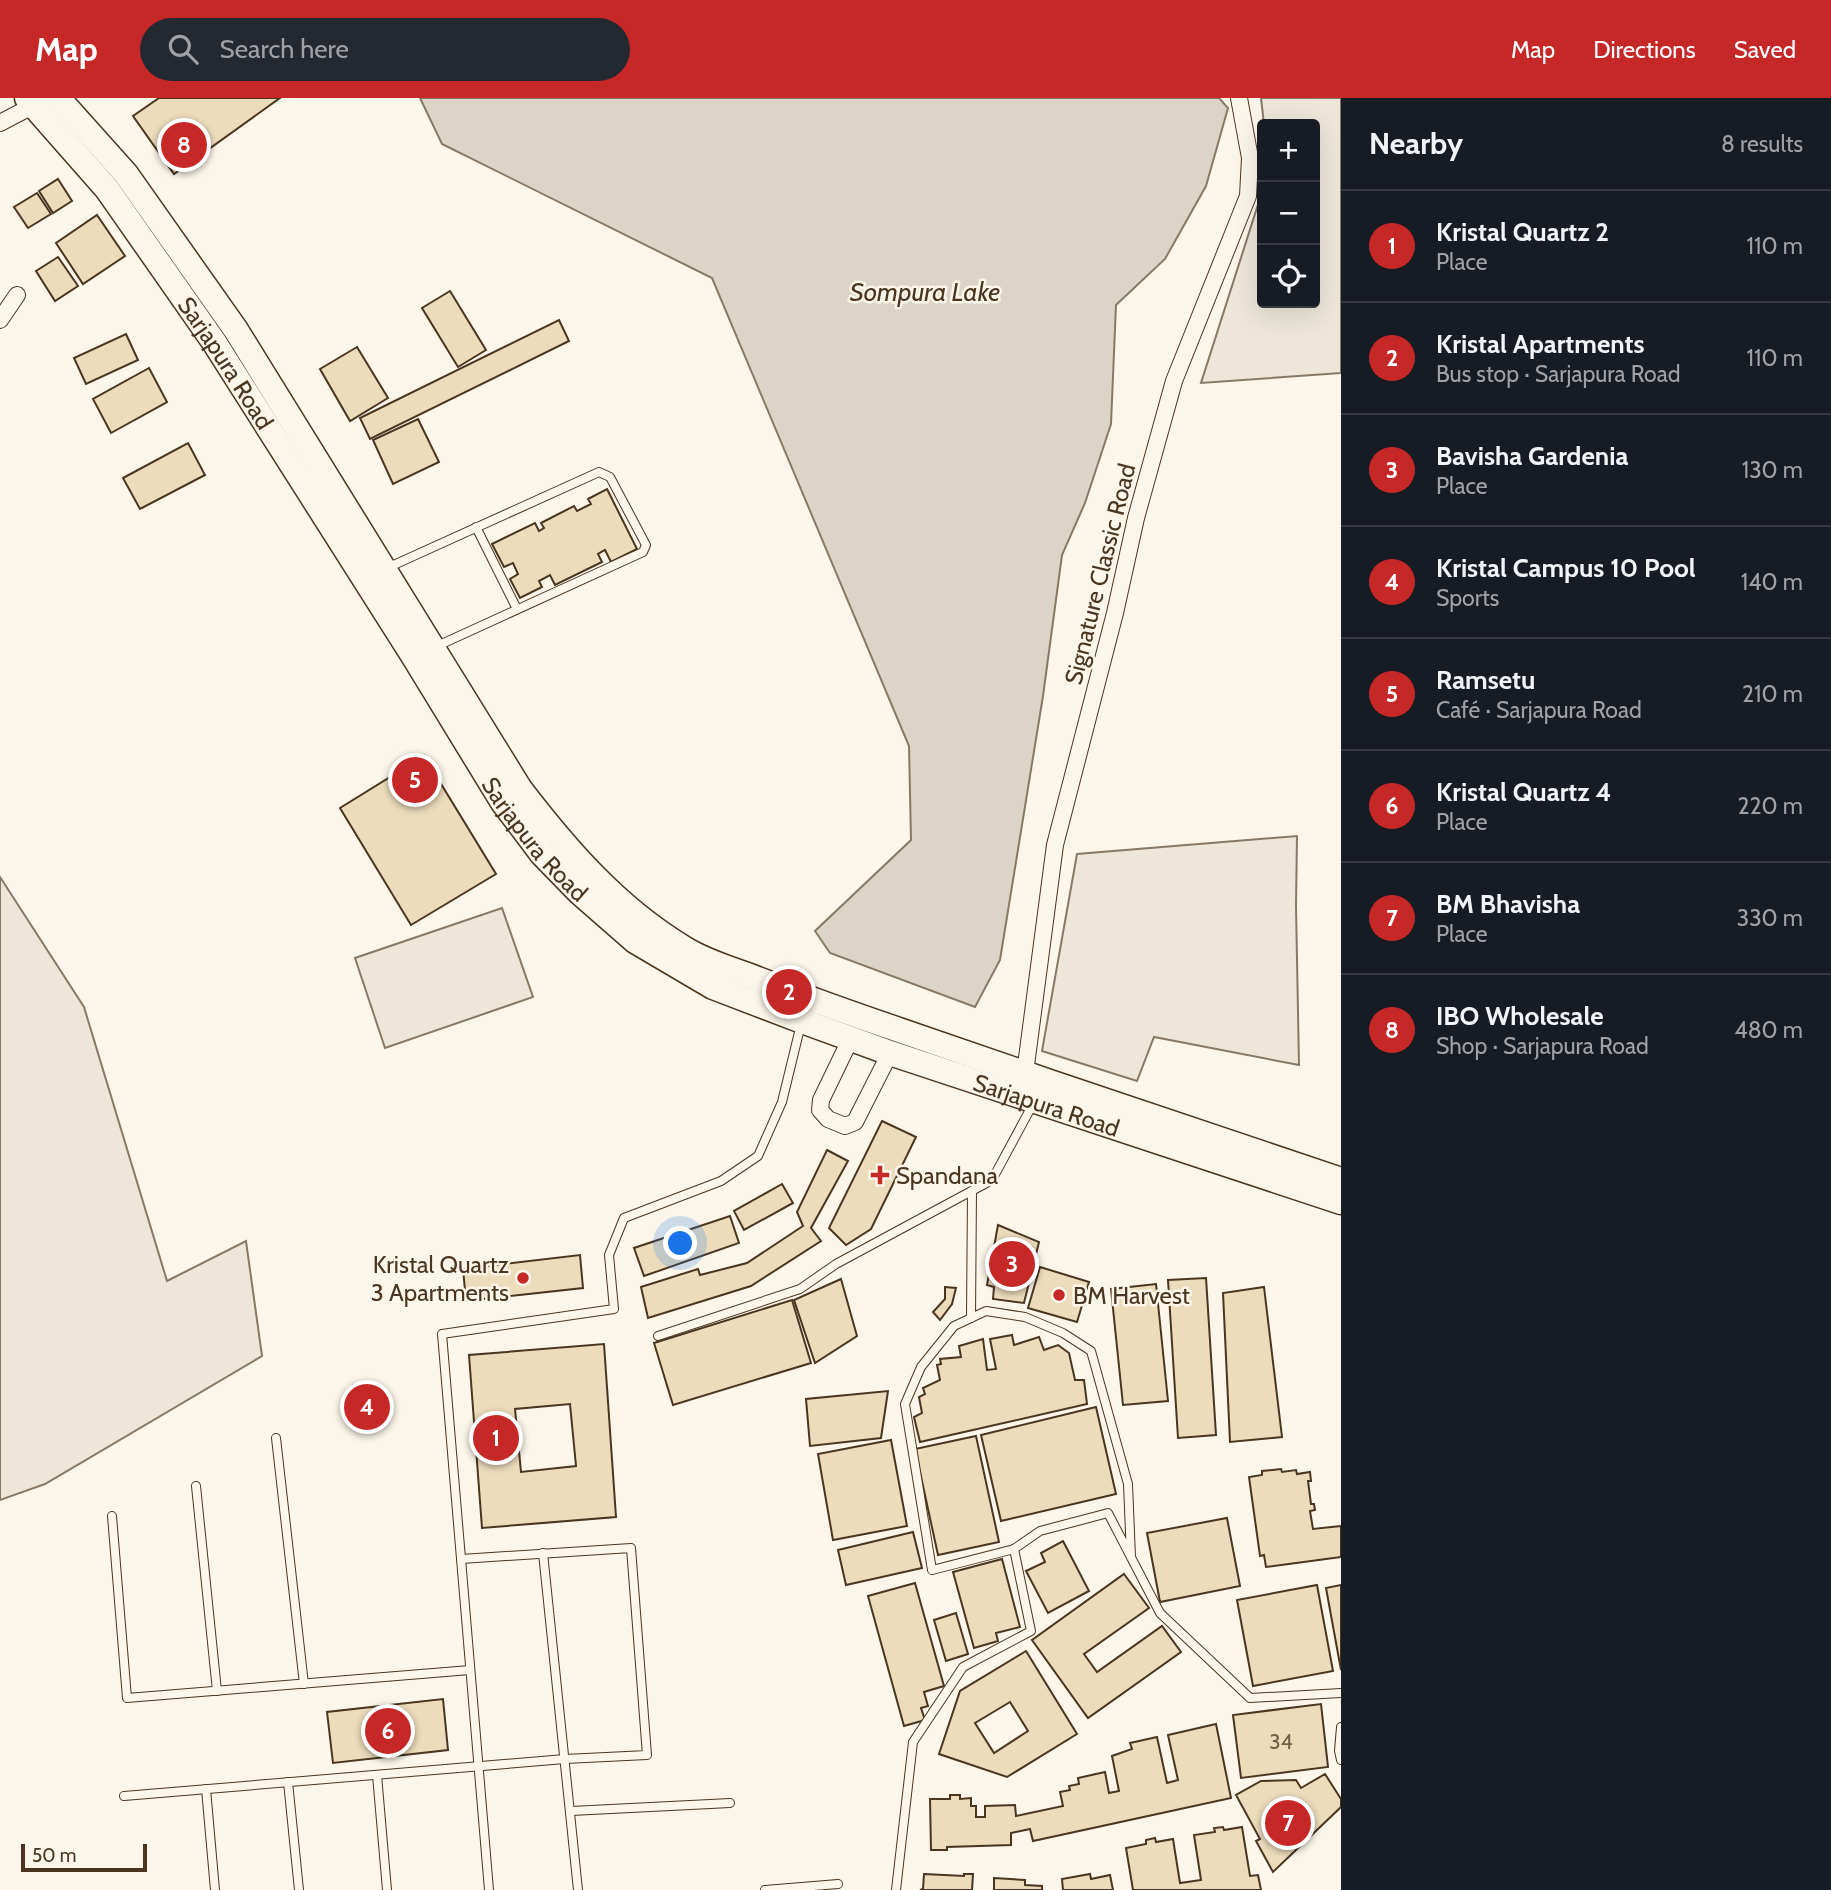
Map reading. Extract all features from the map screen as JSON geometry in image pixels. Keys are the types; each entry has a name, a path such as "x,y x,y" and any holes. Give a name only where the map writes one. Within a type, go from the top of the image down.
{"main road":[{"name":"Sarjapura Road","path":"42,100 126,174 236,330 502,802 542,854 579,892 635,941 713,987 806,1010 1025,1073 1161,1131 1341,1202"},
{"name":"Sarjapura Road","path":"339,517 384,569 520,789 559,839 597,881 684,949 806,1010 851,1038 890,1053 1034,1101 1161,1131 1341,1180"}],"street":[{"name":"Signature Classic Road","path":"1025,1073 1055,845 1115,613 1136,518 1174,381 1248,196 1250,158 1239,98"},
{"path":"0,123 42,100"},
{"path":"0,320 17,295"},
{"path":"851,1038 821,1100 821,1110 828,1119 845,1126 855,1122 890,1053"}],"lane":[{"path":"384,569 599,472 610,477 646,545 643,552 432,649"},
{"path":"476,527 517,609"},
{"path":"489,1890 442,1334 614,1308 610,1255 624,1218 721,1181 758,1156 782,1102 806,1010"},
{"path":"658,1336 800,1289 836,1264 992,1180 1034,1101"},
{"path":"971,1318 972,1191"},
{"path":"1131,1557 1128,1484 1091,1351 1063,1332 1025,1317 986,1311 954,1326 921,1367 905,1404 932,1570 1014,1549 1040,1531 1108,1513 1160,1613 1250,1698 1341,1693"},
{"path":"276,1438 304,1684"},
{"path":"196,1486 217,1691"},
{"path":"112,1516 127,1698 470,1670"},
{"path":"124,1796 565,1759 647,1755 631,1548 461,1559"},
{"path":"895,1890 913,1742 963,1667 1031,1631 1014,1549"},
{"path":"543,1553 578,1890"},
{"path":"1341,1727 1341,1760"},
{"path":"377,1775 387,1890"},
{"path":"288,1782 299,1890"},
{"path":"206,1789 215,1890"},
{"path":"570,1811 730,1803"},
{"path":"765,1890 838,1884"}],"shaded area":[{"path":"1261,98 1341,98 1341,373 1201,383 1257,208 1257,308 1320,308 1320,119 1263,119"},
{"path":"1297,836 1299,1065 1154,1037 1137,1081 1042,1051 1077,854"},
{"path":"0,877 84,1007 167,1281 246,1241 262,1356 45,1484 0,1500"},
{"path":"502,908 533,997 385,1048 355,958"}],"water":[{"name":"Sompura Lake","path":"420,98 1219,98 1228,108 1206,186 1165,259 1116,305 1111,424 1085,503 1062,555 1043,696 1000,960 975,1007 830,953 815,931 911,840 909,746 712,278 442,144"},
{"path":"376,1383 380,1429 358,1431 353,1385"}],"building":[{"path":"159,98 280,98 174,174 133,116"},
{"path":"58,179 72,201 53,213 39,191"},
{"path":"37,193 51,214 28,228 14,207"},
{"path":"97,215 125,256 83,284 56,243"},
{"path":"58,257 78,286 55,301 36,271"},
{"path":"450,291 486,350 458,367 422,308"},
{"path":"559,320 569,341 370,439 360,418"},
{"path":"126,334 138,360 86,384 74,358"},
{"path":"357,347 388,398 350,421 320,369"},
{"path":"149,368 167,402 111,433 93,399"},
{"path":"418,419 439,462 393,484 373,440"},
{"path":"188,443 205,475 140,509 123,478"},
{"path":"607,489 637,549 611,562 605,550 598,554 602,562 555,585 550,575 539,581 542,587 520,598 510,579 518,574 513,563 504,567 492,544 535,523 539,531 544,528 541,523 574,506 577,511 591,504 588,499"},
{"path":"424,756 496,874 411,925 340,808"},
{"path":"882,1121 916,1137 871,1229 846,1245 829,1228"},
{"path":"827,1150 848,1161 811,1228 821,1241 751,1286 648,1318 641,1287 698,1269 700,1275 747,1263 803,1226 797,1212"},
{"path":"782,1184 793,1203 744,1230 734,1211"},
{"path":"730,1216 739,1243 644,1276 634,1248"},
{"path":"998,1225 1039,1242 1024,1303 993,1299 994,1287 987,1285"},
{"name":"Kristal Quartz 3 Apartments","path":"580,1255 583,1288 466,1301 463,1269"},
{"name":"BM Harvest","path":"1040,1267 1089,1282 1077,1322 1028,1308"},
{"path":"1206,1278 1216,1435 1178,1438 1168,1280"},
{"path":"841,1279 857,1336 815,1363 794,1300"},
{"path":"1156,1284 1168,1401 1123,1405 1111,1289"},
{"path":"945,1287 956,1288 952,1304 940,1320 933,1312 945,1299"},
{"path":"1264,1287 1282,1437 1230,1442 1223,1293"},
{"path":"792,1300 811,1363 673,1405 654,1343"},
{"path":"1012,1335 1014,1345 1039,1337 1044,1350 1058,1345 1069,1353 1075,1380 1084,1380 1087,1404 920,1442 914,1417 922,1413 919,1397 925,1394 923,1388 940,1380 937,1365 941,1364 940,1359 961,1357 959,1346 983,1339 987,1370 996,1369 990,1339"},
{"path":"604,1344 616,1517 482,1528 469,1355","holes":["570,1404 576,1466 521,1472 515,1409"]},
{"path":"888,1391 881,1438 810,1446 806,1399"},
{"path":"1096,1407 1116,1494 1001,1521 981,1435"},
{"path":"976,1436 999,1542 938,1555 915,1449"},
{"path":"891,1440 907,1526 833,1540 818,1454"},
{"path":"1281,1469 1282,1472 1296,1470 1297,1474 1310,1472 1311,1481 1308,1481 1311,1504 1314,1504 1315,1510 1310,1511 1313,1529 1341,1526 1341,1557 1266,1567 1264,1555 1260,1556 1249,1477 1262,1475 1262,1471"},
{"path":"1227,1518 1240,1586 1160,1602 1147,1533"},
{"path":"913,1532 922,1568 846,1585 838,1550"},
{"path":"1063,1541 1089,1591 1048,1613 1026,1571 1045,1562 1041,1553"},
{"path":"1002,1559 1020,1627 996,1633 998,1641 974,1648 953,1572"},
{"path":"1124,1574 1149,1608 1084,1654 1097,1672 1162,1626 1181,1652 1088,1718 1032,1640"},
{"path":"915,1583 944,1686 924,1692 928,1706 921,1708 925,1720 904,1726 868,1596"},
{"path":"1317,1585 1333,1671 1253,1686 1237,1600"},
{"path":"1341,1585 1341,1670 1326,1588"},
{"path":"956,1613 968,1654 946,1661 934,1620"},
{"path":"1026,1651 1077,1734 1007,1777 939,1754 960,1691","holes":["1010,1702 1028,1731 994,1753 975,1723"]},
{"path":"443,1699 448,1750 333,1763 327,1712"},
{"path":"1321,1704 1328,1767 1241,1778 1233,1715"},
{"path":"1216,1724 1231,1798 1033,1841 1030,1829 1011,1833 1011,1845 931,1850 930,1799 950,1799 950,1795 960,1795 960,1799 971,1798 971,1806 976,1806 976,1817 985,1817 985,1806 1015,1805 1016,1816 1063,1806 1060,1792 1079,1784 1078,1778 1105,1772 1109,1793 1119,1791 1112,1756 1132,1749 1130,1743 1157,1737 1167,1783 1178,1780 1168,1735"},
{"path":"1325,1774 1341,1799 1341,1807 1273,1872 1256,1841 1260,1839 1236,1795 1261,1781 1296,1780 1301,1788"},
{"path":"1223,1827 1224,1830 1242,1827 1250,1876 1258,1875 1261,1890 1133,1890 1126,1848 1146,1844 1146,1840 1155,1838 1156,1842 1173,1839 1180,1883 1201,1880 1194,1835 1215,1832 1214,1828"},
{"path":"924,1874 973,1874 972,1890 920,1890 923,1889"},
{"path":"1090,1874 1091,1879 1110,1875 1113,1890 1063,1890 1062,1879"},
{"path":"994,1878 1025,1880 1025,1885 1042,1886 1042,1890 994,1890"}],"place":[{"name":"IBO Wholesale","path":"184,145"},
{"name":"Ramsetu","path":"415,780"},
{"name":"Kristal Apartments","path":"789,992"},
{"name":"Spandana","path":"880,1175"},
{"name":"Bavisha Gardenia","path":"1012,1264"},
{"name":"Kristal Quartz 3 Apartments","path":"523,1278"},
{"name":"BM Harvest","path":"1059,1295"},
{"name":"Kristal Campus 10 Pool","path":"367,1407"},
{"name":"Kristal Quartz 2","path":"496,1438"},
{"name":"Kristal Quartz 4","path":"388,1731"},
{"name":"BM Bhavisha","path":"1288,1823"}]}
